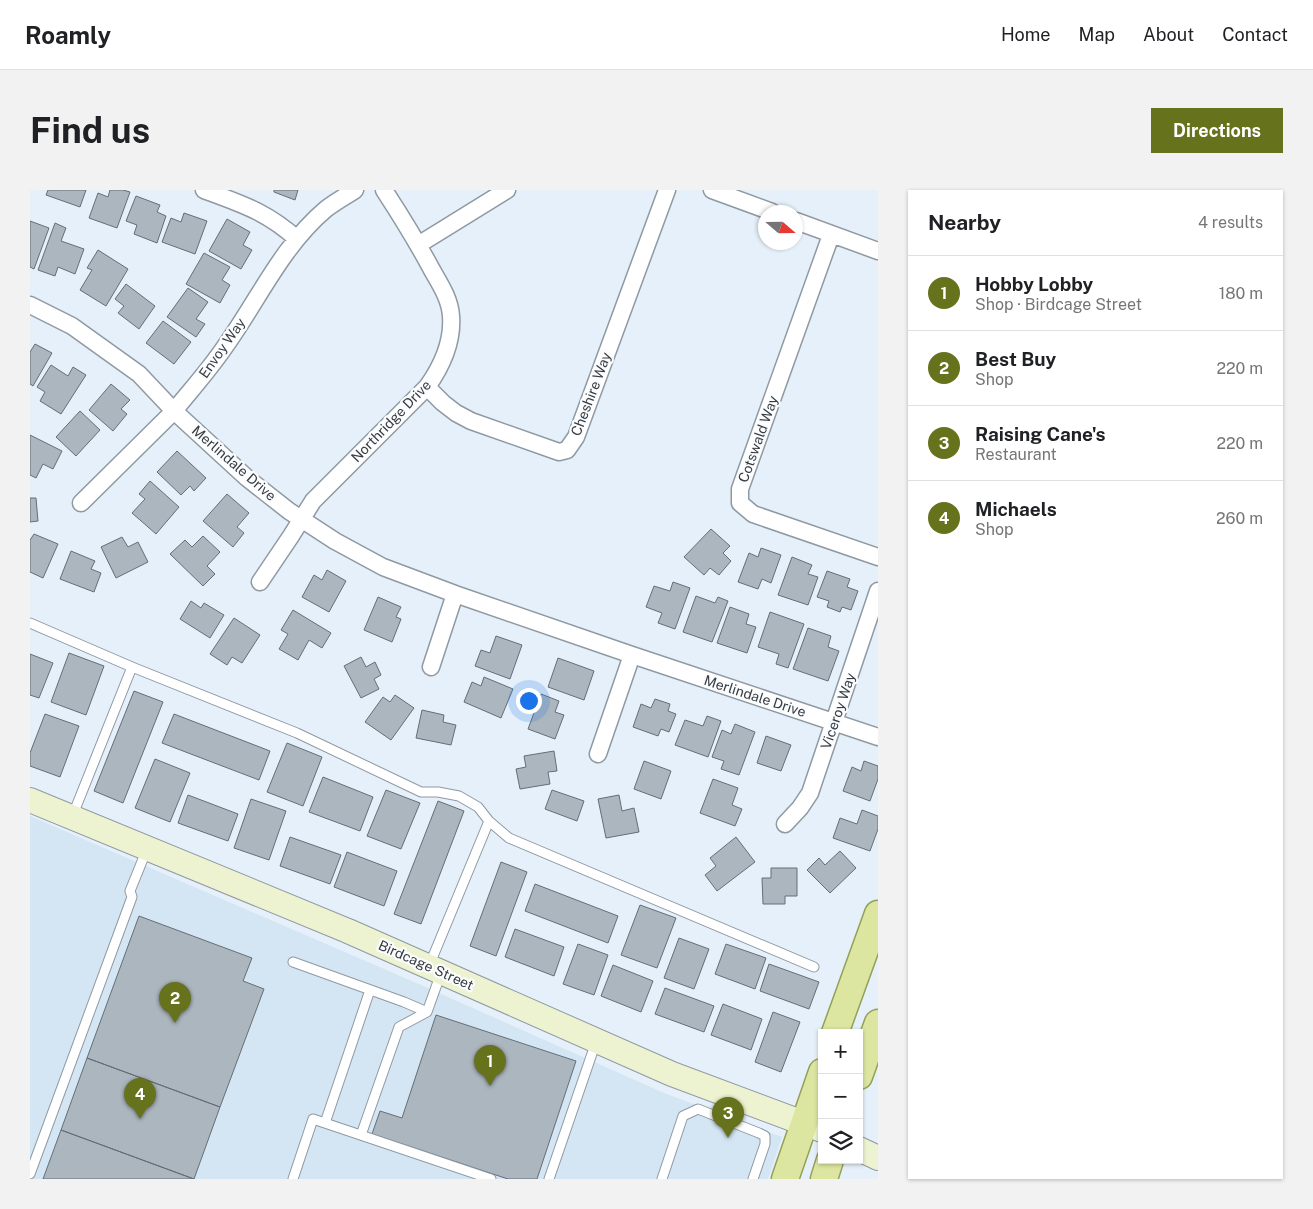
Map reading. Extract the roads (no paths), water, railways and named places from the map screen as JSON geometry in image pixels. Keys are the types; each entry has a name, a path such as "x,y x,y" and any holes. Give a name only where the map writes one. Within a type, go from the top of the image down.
{"main road":[{"path":"837,1029 878,914"},
{"path":"860,1074 878,1023"},
{"path":"785,1179 813,1127 822,1074"},
{"path":"824,1179 829,1164"}],"street":[{"path":"204,190 264,213 281,224 297,239"},
{"name":"Envoy Way","path":"81,503 174,411 225,347 272,271 297,239 326,209 355,190"},
{"name":"Northridge Drive","path":"260,582 313,501 427,387 438,371 445,354 450,335 451,315 446,294 384,190"},
{"path":"418,245 507,190"},
{"name":"Cheshire Way","path":"427,387 443,403 471,421 559,452 567,450 576,437 667,190"},
{"path":"712,190 758,207"},
{"path":"803,224 878,251"},
{"name":"Cotswald Way","path":"831,235 740,489 740,503 752,514 878,557"},
{"name":"Merlindale Drive","path":"30,305 72,326 139,374 174,411 247,478 302,519 335,541 383,567 632,655 878,737"},
{"name":"Viceroy Way","path":"785,824 800,808 810,793 878,591"},
{"path":"431,667 455,594"},
{"path":"598,754 632,655"},
{"name":"Birdcage Street","path":"30,800 348,931 672,1074 813,1127"},
{"path":"863,1150 878,1158"}],"lane":[{"path":"30,623 297,734 421,792 438,792 459,796 478,807 489,821 509,838 814,967"},
{"path":"72,817 132,667"},
{"path":"361,1135 399,1027 427,1012 436,969 489,821"},
{"path":"30,1174 132,897 130,891 148,848"},
{"path":"293,962 427,1012"},
{"path":"326,1123 370,990"},
{"path":"550,1179 596,1041"},
{"path":"662,1179 683,1116 698,1109 765,1136 765,1144 753,1179"},
{"path":"293,1179 313,1119 491,1179"}],"place":[{"name":"Best Buy","path":"175,1023"},
{"name":"Hobby Lobby","path":"490,1086"},
{"name":"Michaels","path":"140,1119"},
{"name":"Raising Cane's","path":"728,1138"}]}
